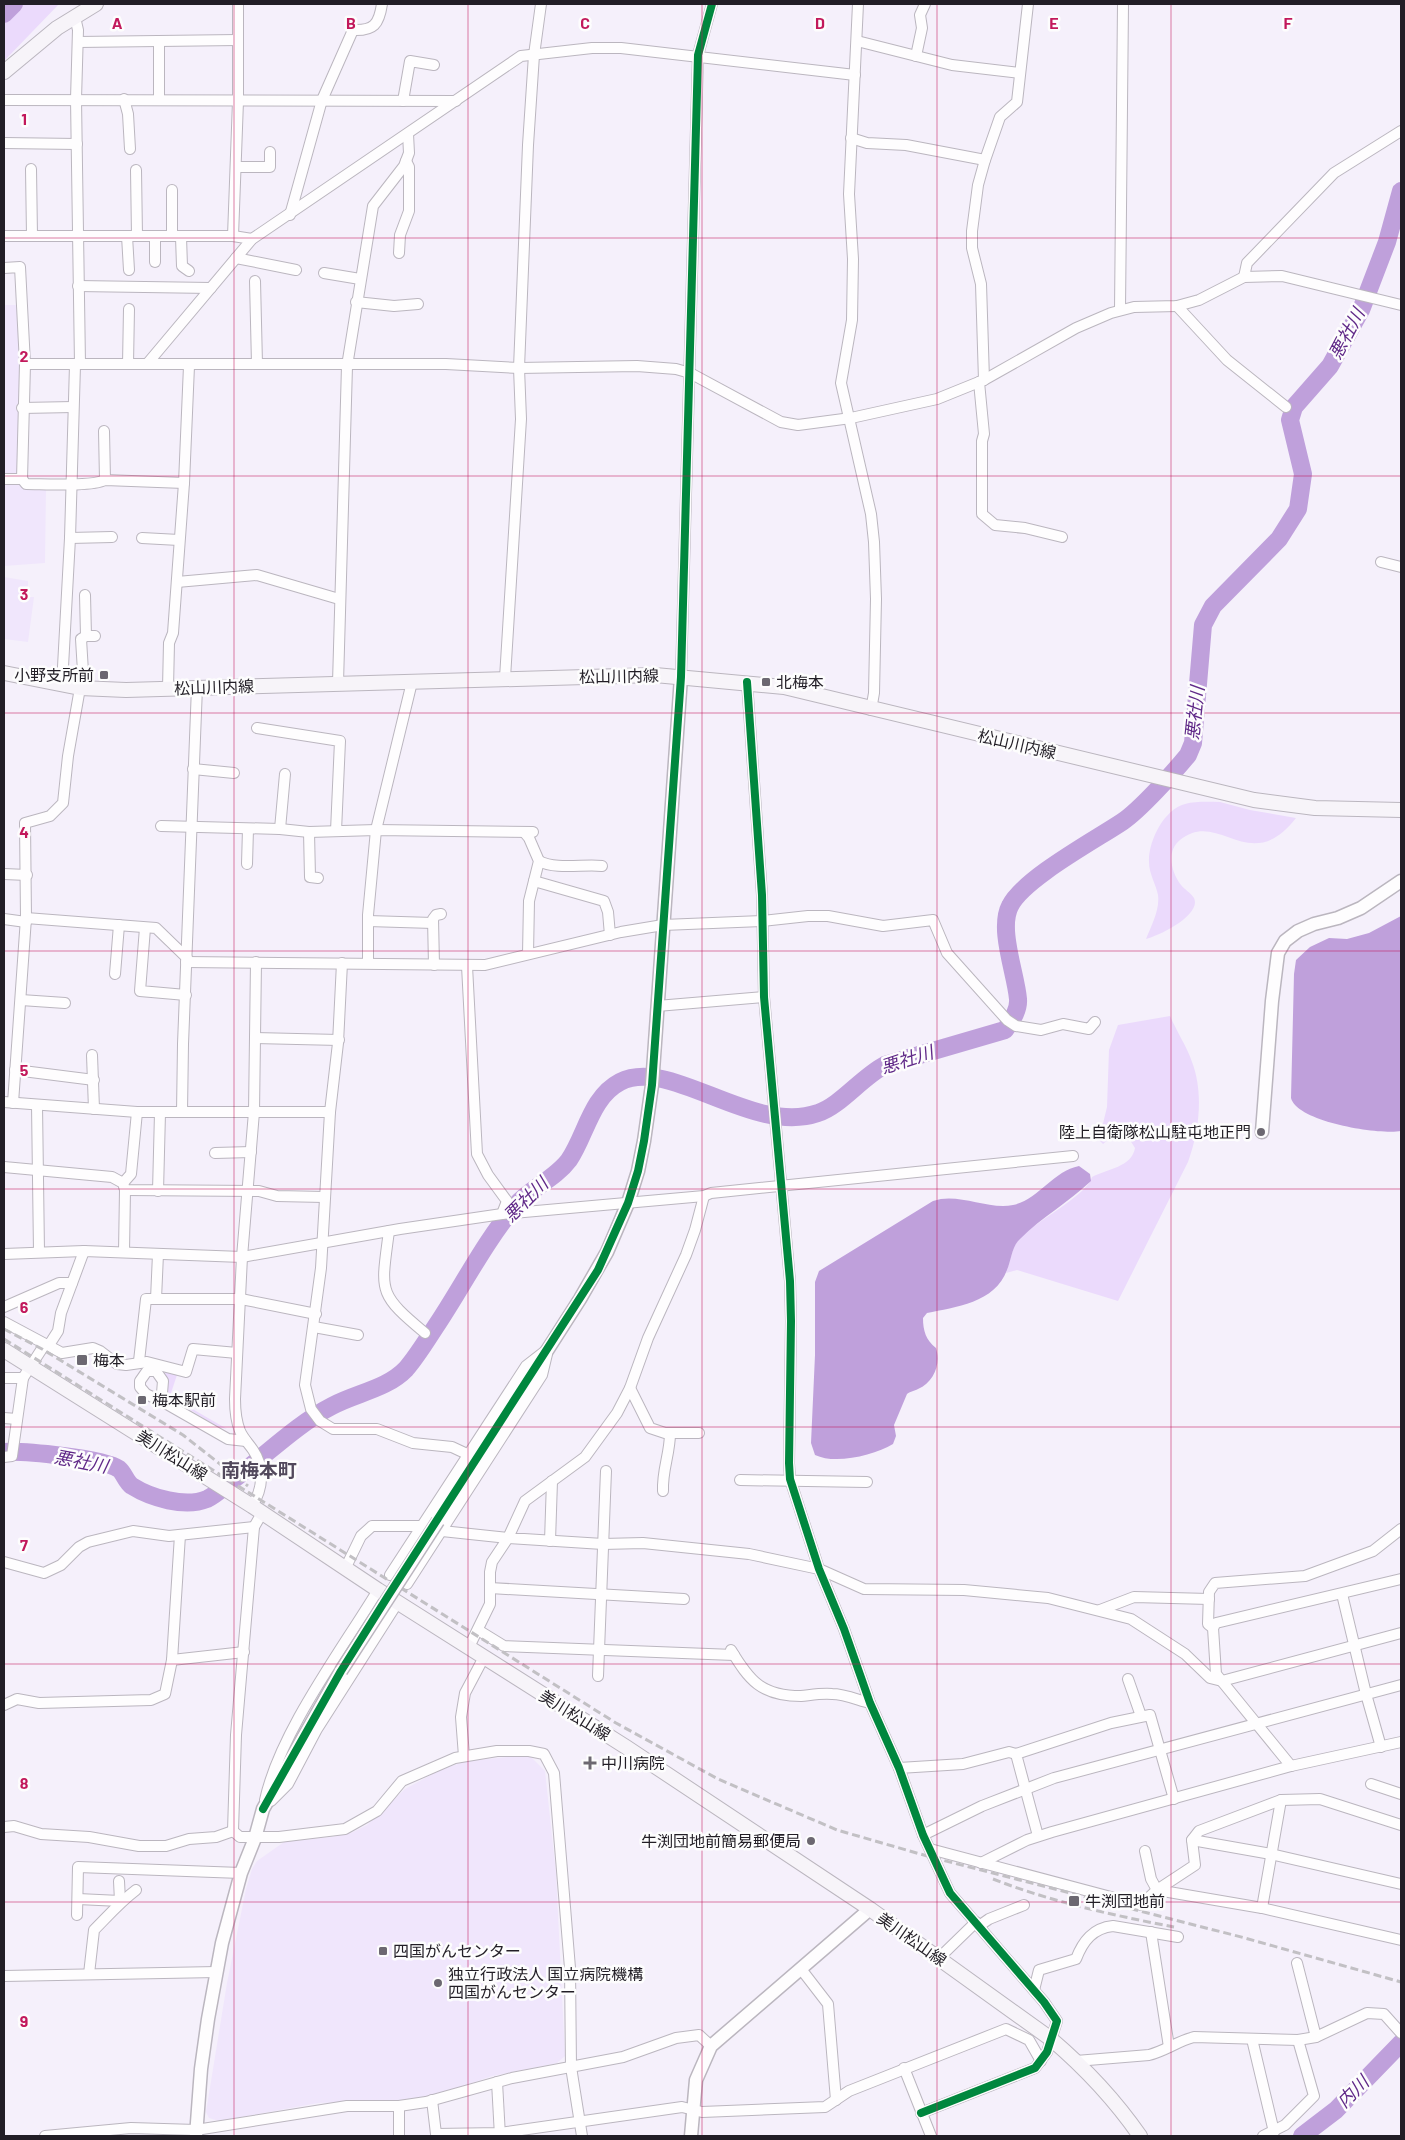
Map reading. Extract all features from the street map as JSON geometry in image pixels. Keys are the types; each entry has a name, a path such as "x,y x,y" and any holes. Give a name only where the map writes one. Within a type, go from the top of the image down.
{"main road":[{"path":"4,72 31,47 96,4"},
{"name":"松山川内線","path":"4,673 82,688 126,690 655,675 748,682 784,687 871,710 1254,800 1315,808 1401,810"},
{"name":"美川松山線","path":"4,1350 257,1509 345,1569 626,1747 870,1909 1052,2039 1076,2061 1121,2109 1140,2136"}],"street":[{"path":"233,236 238,101 238,4"},
{"path":"290,215 322,100 353,30 365,31 373,27 380,16 382,4"},
{"path":"505,678 521,419 519,368 534,55 541,4"},
{"path":"263,1809 341,1671 440,1526 598,1270 628,1203 644,1141 652,1085 681,677 698,55 712,4"},
{"path":"858,4 848,194 853,258 852,320 841,383 870,514 874,542 876,599 874,693 871,710"},
{"path":"916,56 922,28 920,14 925,4"},
{"path":"1028,4 1017,102 1000,118 985,160 978,185 972,248 981,284 981,381 984,434 982,441 982,514 995,525 1025,528 1062,537"},
{"path":"1120,310 1123,4"},
{"path":"62,685 70,538 73,407 77,365 76,99 78,42 75,17"},
{"path":"78,42 238,40"},
{"path":"159,41 159,100"},
{"path":"856,41 952,65 1020,73"},
{"path":"147,364 252,239 290,215 521,56 592,48 621,48 698,55 855,75"},
{"path":"403,101 410,61 434,65"},
{"path":"4,100 456,101"},
{"path":"124,100 128,114 130,148"},
{"path":"1244,277 1247,263 1334,173 1401,131"},
{"path":"338,683 347,366 373,206 406,161 409,153 408,134"},
{"path":"851,138 867,143 906,145 985,160"},
{"path":"4,143 77,144"},
{"path":"236,167 270,167 270,152"},
{"path":"399,253 400,235 409,211 409,167 406,161"},
{"path":"31,169 32,236"},
{"path":"129,270 136,170"},
{"path":"172,190 176,236 182,266 189,271"},
{"path":"4,236 233,236 252,239"},
{"path":"155,236 156,262"},
{"path":"236,258 296,270"},
{"path":"4,268 20,267 25,364 22,408 22,479 26,484 71,484 106,480 184,483"},
{"path":"324,274 360,279"},
{"path":"25,364 347,366 446,364 519,368 637,366 676,369 690,373 781,422 798,425 850,418 938,399 981,381 1076,328 1120,310 1177,306 1199,300 1244,277 1282,276 1370,300 1401,305"},
{"path":"255,282 257,364"},
{"path":"78,286 211,288"},
{"path":"356,302 394,306 418,304"},
{"path":"1177,306 1227,360 1286,407"},
{"path":"128,309 128,364"},
{"path":"168,688 169,643 174,633 184,483 189,366"},
{"path":"22,408 73,407"},
{"path":"104,431 106,480"},
{"path":"4,479 22,479"},
{"path":"70,538 112,537"},
{"path":"142,538 179,540"},
{"path":"1381,562 1401,567"},
{"path":"177,582 257,575 339,599"},
{"path":"85,596 91,636 81,639 82,688 68,756 62,803 50,816 25,823 26,920 15,1070 9,1103 160,1113 330,1112"},
{"path":"368,963 368,921 376,830 412,682"},
{"path":"748,682 762,921 764,997 791,1322 788,1446 790,1479 819,1569 844,1629 870,1703 899,1768 923,1835 950,1893 1034,1990 1057,2021 1052,2039 1041,2061 1035,2068 921,2112"},
{"path":"182,1112 197,687"},
{"path":"257,728 340,742 336,831"},
{"path":"193,769 234,774"},
{"path":"280,829 285,774"},
{"path":"161,826 280,829 309,832 376,830 528,832 539,861 529,901 528,954"},
{"path":"247,864 248,829"},
{"path":"309,832 310,877 318,878"},
{"path":"539,861 559,866 583,864 602,866"},
{"path":"4,874 27,875"},
{"path":"534,881 604,901 608,912 610,935"},
{"path":"1262,1132 1273,983 1278,953 1285,941 1298,931 1338,918 1361,908 1401,881"},
{"path":"434,965 433,923 436,915 441,914"},
{"path":"4,919 156,928 187,960 467,966 485,965 610,935 663,925 828,916 882,926 933,920 947,953 1007,1020 1016,1026 1041,1030 1063,1024 1088,1029 1095,1022"},
{"path":"368,921 433,923"},
{"path":"115,974 119,925"},
{"path":"145,928 140,991 186,995"},
{"path":"233,1831 236,1735 254,1527 261,1488 261,1470 254,1451 241,1432 236,1415 236,1353 254,1112 256,962"},
{"path":"342,963 338,1040 330,1112 316,1314 305,1385 311,1409 320,1421 333,1429 377,1429 413,1442 429,1446 452,1447 467,1454"},
{"path":"467,966 477,1154 488,1175 507,1201 509,1213"},
{"path":"657,1006 764,997"},
{"path":"21,1000 65,1003"},
{"path":"255,1038 338,1040"},
{"path":"92,1055 94,1109"},
{"path":"15,1070 94,1080"},
{"path":"37,1105 39,1252"},
{"path":"124,1252 124,1187 131,1174 137,1112"},
{"path":"158,1190 160,1113"},
{"path":"215,1153 251,1152"},
{"path":"4,1254 84,1251 242,1257 389,1231 509,1213 704,1196 711,1193 1073,1156"},
{"path":"4,1167 112,1177 124,1187 158,1190 259,1191 277,1196 324,1197"},
{"path":"469,1647 490,1604 492,1562 508,1538 524,1501 585,1457 617,1413 630,1388 648,1338 692,1238 704,1196"},
{"path":"389,1231 383,1274 385,1290 390,1301 425,1333"},
{"path":"10,1452 23,1378 58,1331 61,1313 84,1251"},
{"path":"156,1299 158,1254"},
{"path":"4,1307 59,1284 72,1282"},
{"path":"140,1362 146,1299 241,1299 316,1314"},
{"path":"4,1322 62,1353 93,1348 117,1364 126,1365 140,1362 160,1364 186,1372 193,1349 236,1353"},
{"path":"314,1327 358,1335"},
{"path":"390,1575 526,1366 549,1348"},
{"path":"4,1378 23,1378"},
{"path":"630,1388 650,1428 670,1433 699,1433"},
{"path":"165,1402 228,1439 246,1441"},
{"path":"4,1418 17,1419"},
{"path":"663,1491 662,1473 670,1446 670,1433"},
{"path":"598,1676 606,1471"},
{"path":"740,1480 790,1479 867,1482"},
{"path":"550,1541 552,1480"},
{"path":"345,1569 361,1536 372,1526 440,1526 508,1538 603,1544 643,1543 750,1554 819,1569 864,1588 964,1590 1048,1598 1100,1610 1131,1619 1185,1654 1210,1678 1222,1681 1401,1633"},
{"path":"406,1584 440,1526"},
{"path":"4,1562 44,1573 62,1564 79,1548 101,1539 133,1532 180,1535 254,1527"},
{"path":"1213,1628 1208,1624 1209,1592 1215,1583 1305,1576 1373,1551 1401,1529"},
{"path":"4,1704 17,1699 39,1703 151,1700 160,1698 165,1694 172,1660 180,1535"},
{"path":"404,1553 406,1563 413,1566 420,1563"},
{"path":"1291,1766 1216,1674 1213,1628 1216,1623 1401,1579"},
{"path":"490,1588 684,1599"},
{"path":"196,2133 201,2069 217,1972 241,1873 255,1838 270,1775 298,1720 378,1590"},
{"path":"1342,1594 1366,1694 1381,1746"},
{"path":"1100,1610 1134,1597 1209,1599"},
{"path":"263,1809 288,1784 317,1729 398,1602"},
{"path":"478,1630 504,1646 732,1652 748,1677 762,1688 776,1693 799,1696 833,1694 870,1703"},
{"path":"172,1660 244,1652"},
{"path":"464,1756 461,1717 465,1693 484,1657"},
{"path":"1128,1679 1141,1716"},
{"path":"923,1835 1026,1788 1255,1723 1401,1685"},
{"path":"899,1768 963,1764 1009,1752 1016,1754 1111,1723 1150,1715 1174,1799"},
{"path":"981,1863 1038,1836 1291,1766 1400,1743"},
{"path":"233,1831 240,1837 255,1838 312,1834 345,1829 377,1811 402,1782 456,1758 497,1752 529,1751 544,1754 554,1773 570,1968 571,2067 582,2136"},
{"path":"1016,1754 1038,1836"},
{"path":"1371,1784 1401,1794"},
{"path":"930,1849 1141,1905 1157,1890 1195,1865 1192,1840 1199,1831 1281,1800 1320,1799 1401,1825"},
{"path":"1262,1908 1281,1800"},
{"path":"4,1826 14,1826 41,1834 89,1837 139,1846 166,1846 189,1840 216,1837 233,1831"},
{"path":"1192,1840 1271,1854 1401,1884"},
{"path":"1145,1851 1151,1878 1157,1890"},
{"path":"78,1915 78,1867 241,1873"},
{"path":"119,1881 120,1901"},
{"path":"89,1974 94,1930 116,1909 120,1901 136,1890"},
{"path":"1157,1890 1262,1908 1401,1940"},
{"path":"78,1899 120,1901"},
{"path":"939,1958 978,1924 1024,1905"},
{"path":"691,2136 696,2080 711,2046 870,1909"},
{"path":"1034,1990 1039,1970 1076,1959 1082,1943 1098,1930 1113,1926 1178,1938"},
{"path":"1151,1932 1169,2047"},
{"path":"1297,1963 1316,2038"},
{"path":"801,1969 828,2004 836,2100"},
{"path":"4,1976 217,1972"},
{"path":"1076,2061 1149,2055 1178,2041 1194,2037 1298,2040 1316,2038 1367,2013 1384,2014 1398,2029"},
{"path":"432,2100 436,2134 500,2135 682,2107 702,2112 825,2107 849,2091 1006,2029 1029,2040 1041,2061"},
{"path":"45,2136 131,2132 196,2133 347,2106 399,2106 432,2100 497,2082 623,2057 688,2035 699,2035 711,2046"},
{"path":"1252,2039 1274,2132"},
{"path":"1263,2136 1286,2125 1314,2096 1298,2040"},
{"path":"904,2068 931,2136"},
{"path":"497,2082 500,2135"},
{"path":"399,2106 399,2136"}],"shaded area":[{"path":"4,4 59,4 4,61"},
{"path":"4,305 20,305 18,485 46,489 45,563 4,566"},
{"path":"4,577 28,581 28,597 34,597 28,642 4,639"},
{"path":"1194,802 1220,802 1250,810 1296,818 1279,835 1264,842 1249,843 1208,832 1194,832 1180,840 1173,850 1173,868 1181,885 1194,898 1195,905 1186,918 1178,924 1146,939 1158,906 1158,895 1149,862 1149,854 1154,836 1164,819 1177,807"},
{"path":"1401,916 1401,1131 1390,1132 1358,1129 1308,1114 1297,1106 1291,1098 1296,960 1310,947 1329,938 1347,939 1369,933"},
{"path":"1170,1016 1196,1074 1199,1112 1195,1138 1188,1162 1118,1301 1017,1270 1006,1273 1016,1243 1025,1233 1070,1201 1088,1184 1092,1177 1118,1167 1133,1154 1135,1148 1128,1137 1115,1134 1103,1144 1099,1140 1107,1107 1109,1050 1118,1025"},
{"path":"1079,1166 1090,1174 1091,1181 1017,1242 1007,1270 993,1290 973,1302 927,1313 923,1318 926,1335 936,1348 937,1366 932,1377 924,1386 907,1394 894,1425 896,1436 893,1444 876,1452 844,1459 824,1458 815,1455 811,1443 815,1355 815,1282 819,1271 933,1201 952,1199 1003,1206 1013,1205 1030,1198 1061,1174"},
{"path":"163,1370 178,1372 170,1396 227,1429 216,1426 170,1397"},
{"path":"529,1755 545,1771 556,1873 565,2056 557,2063 492,2076 438,2095 401,2100 318,2103 219,2121 209,2118 206,2112 227,1983 246,1889 252,1869 257,1861 284,1842 351,1833 367,1825 405,1789 442,1769 467,1761"}],"waterway":[{"path":"4,14 14,4"},
{"name":"悪社川","path":"4,1452 45,1454 110,1465 119,1469 132,1486 158,1498 179,1502 198,1502 207,1499 319,1413 341,1401 381,1386 406,1369 427,1340 503,1220 520,1201 557,1173 569,1160 602,1097 620,1082 640,1077 663,1079 766,1114 793,1117 818,1113 835,1104 876,1070 885,1065 1005,1030 1014,1016 1018,1003 1006,927 1010,906 1017,895 1044,872 1122,822 1138,809 1188,755 1193,743 1203,625 1213,606 1279,539 1298,509 1303,474 1290,420 1294,407 1330,366 1361,310 1387,242 1401,191"},
{"name":"内川","path":"1302,2136 1336,2110 1401,2043"}],"railway":[{"path":"4,1329 42,1349 183,1435 248,1486"},
{"path":"4,1339 616,1723 718,1779 837,1830 934,1858 1245,1938 1401,1982"},
{"path":"993,1879 1037,1895 1082,1907 1174,1927"}],"cycle path":[{"path":"263,1809 341,1671 598,1270 628,1203 638,1171 652,1085 681,677 698,55 712,4"},
{"path":"747,682 762,895 764,997 790,1281 790,1479 819,1569 844,1629 870,1703 899,1768 923,1835 950,1893 1044,2002 1057,2021 1047,2052 1035,2068 921,2113"}],"place":[{"name":"小野支所前","path":"104,675"},
{"name":"北梅本","path":"766,682"},
{"name":"陸上自衛隊松山駐屯地正門","path":"1261,1132"},
{"name":"梅本","path":"82,1360"},
{"name":"梅本駅前","path":"142,1400"},
{"name":"中川病院","path":"590,1763"},
{"name":"牛渕団地前簡易郵便局","path":"811,1841"},
{"name":"牛渕団地前","path":"1074,1901"},
{"name":"四国がんセンター","path":"383,1951"},
{"name":"独立行政法人 国立病院機構 四国がんセンター","path":"438,1983"}],"district":[{"name":"南梅本町","path":"259,1470"}]}
